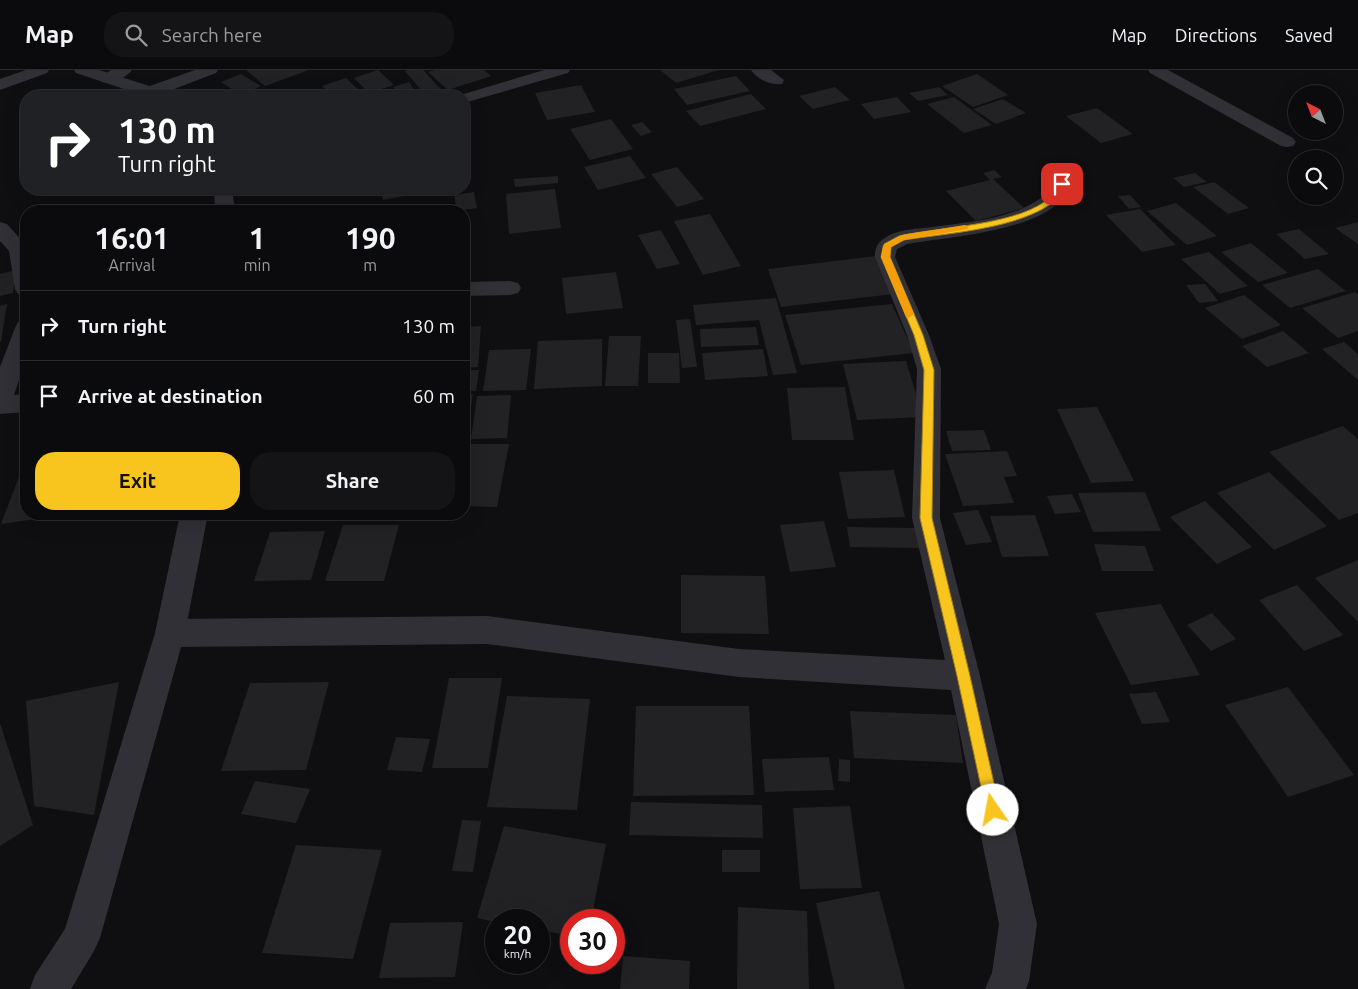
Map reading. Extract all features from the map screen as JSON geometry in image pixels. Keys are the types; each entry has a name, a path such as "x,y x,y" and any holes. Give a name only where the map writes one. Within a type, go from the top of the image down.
{"street":[{"path":"0,85 41,70"},
{"path":"82,70 141,90"},
{"path":"108,78 124,70"},
{"path":"162,90 210,70"},
{"path":"470,96 562,70"},
{"path":"759,70 776,80"},
{"path":"1156,70 1287,142"},
{"path":"1004,989 1010,981 1018,924 964,676 926,518 929,370 918,335 885,257 887,246 902,238 1005,221 1038,208 1054,198 1062,184 1065,170"},
{"path":"0,228 19,250 20,256"},
{"path":"470,289 510,288"},
{"path":"0,399 20,344"},
{"path":"0,406 20,404"},
{"path":"49,989 81,938 170,633 193,520"},
{"path":"170,633 487,630 739,663 964,676"}],"building":[{"path":"246,70 309,70 265,86"},
{"path":"378,70 394,85 378,90 366,90 354,78"},
{"path":"423,70 441,90 421,90 405,71"},
{"path":"435,70 484,70 491,76 448,90 428,72"},
{"path":"660,70 719,70 676,83"},
{"path":"241,74 261,86 252,90 233,90 221,82"},
{"path":"977,74 1008,95 973,107 942,86"},
{"path":"736,76 750,91 687,105 674,89"},
{"path":"346,78 359,90 326,90 322,86"},
{"path":"409,82 414,90 395,90 393,87"},
{"path":"581,85 595,112 547,120 535,93"},
{"path":"835,87 850,100 813,109 799,96"},
{"path":"939,87 948,95 918,101 909,93"},
{"path":"751,94 766,109 700,126 686,111"},
{"path":"897,97 911,112 874,119 861,104"},
{"path":"954,97 992,125 964,133 927,104"},
{"path":"1003,99 1026,113 996,124 973,109"},
{"path":"1097,108 1133,134 1101,143 1066,116"},
{"path":"611,119 633,149 590,160 570,129"},
{"path":"642,122 652,132 641,136 631,125"},
{"path":"630,156 646,178 598,190 584,167"},
{"path":"677,167 704,199 677,207 651,174"},
{"path":"994,170 1002,177 993,179 1024,208 976,221 946,191 990,180 983,173"},
{"path":"1195,173 1207,182 1184,187 1173,178"},
{"path":"558,176 558,183 515,187 514,179"},
{"path":"1214,182 1249,208 1228,214 1193,187"},
{"path":"555,189 561,228 509,234 506,194"},
{"path":"474,192 477,208 470,209 470,205 456,205 454,195 470,195 470,193"},
{"path":"382,195 409,195 383,200"},
{"path":"1130,195 1141,207 1129,209 1118,196"},
{"path":"1176,203 1217,236 1187,245 1147,211"},
{"path":"1140,209 1176,245 1142,252 1106,215"},
{"path":"710,214 741,266 703,275 674,221"},
{"path":"1358,222 1358,244 1335,228"},
{"path":"1299,229 1329,254 1305,259 1276,234"},
{"path":"661,230 680,264 657,269 638,235"},
{"path":"1251,243 1288,273 1258,282 1221,252"},
{"path":"1209,252 1248,286 1220,294 1181,259"},
{"path":"876,256 894,294 781,307 768,269"},
{"path":"1318,269 1346,291 1290,308 1262,285"},
{"path":"16,270 13,293 0,296 0,274"},
{"path":"616,272 623,308 566,314 562,278"},
{"path":"1205,284 1218,301 1199,303 1186,285"},
{"path":"1355,292 1358,294 1358,331 1338,338 1302,308"},
{"path":"1244,295 1281,325 1242,339 1205,308"},
{"path":"776,298 797,373 773,375 759,320 696,325 693,305"},
{"path":"7,304 1,342 0,342 0,306"},
{"path":"892,304 914,353 801,365 785,315"},
{"path":"690,319 697,367 682,368 676,320"},
{"path":"481,326 478,367 470,368 470,327"},
{"path":"756,327 759,345 701,347 700,329"},
{"path":"1283,331 1309,353 1267,367 1242,346"},
{"path":"609,336 641,336 638,386 605,386"},
{"path":"602,339 602,386 534,389 538,341"},
{"path":"1344,342 1358,354 1358,380 1322,349"},
{"path":"531,349 526,390 483,391 489,350"},
{"path":"763,349 768,376 705,380 702,353"},
{"path":"648,353 679,353 680,383 648,383"},
{"path":"906,361 923,417 857,420 843,364"},
{"path":"470,370 479,370 476,391 470,391"},
{"path":"845,387 854,440 792,440 787,388"},
{"path":"470,394 473,394 470,412"},
{"path":"511,395 507,438 471,439 477,396"},
{"path":"1097,407 1134,481 1091,483 1057,409"},
{"path":"1343,426 1358,439 1358,513 1339,520 1269,452"},
{"path":"984,430 991,450 952,451 946,431"},
{"path":"470,444 509,444 497,507 470,506"},
{"path":"1007,451 1017,476 1004,477 1014,503 963,506 945,454"},
{"path":"894,470 905,517 848,519 839,472"},
{"path":"1269,472 1327,526 1274,550 1217,493"},
{"path":"20,474 20,520 29,520 1,524"},
{"path":"1145,492 1161,531 1093,532 1078,493"},
{"path":"1072,494 1081,512 1055,514 1047,496"},
{"path":"1205,501 1252,547 1217,564 1170,517"},
{"path":"978,510 992,542 966,545 953,513"},
{"path":"1035,515 1049,556 1002,557 990,516"},
{"path":"824,521 836,567 790,572 780,525"},
{"path":"343,525 399,525 384,581 325,581"},
{"path":"847,527 915,528 919,548 850,547"},
{"path":"325,531 311,580 254,581 270,532"},
{"path":"1094,544 1145,546 1154,571 1102,571"},
{"path":"1358,560 1358,622 1315,578"},
{"path":"681,575 765,576 769,634 681,633"},
{"path":"1297,585 1343,635 1304,651 1259,600"},
{"path":"1161,604 1200,675 1131,685 1095,613"},
{"path":"1212,613 1236,639 1211,651 1187,625"},
{"path":"449,678 502,678 488,768 432,768"},
{"path":"119,682 94,815 34,806 26,701"},
{"path":"329,682 306,770 221,771 250,683"},
{"path":"1288,687 1354,775 1288,797 1225,705"},
{"path":"1156,692 1170,722 1142,724 1129,694"},
{"path":"507,696 590,699 577,810 487,807"},
{"path":"636,706 749,706 754,795 633,796"},
{"path":"850,711 956,715 963,763 854,758"},
{"path":"0,723 33,825 0,846"},
{"path":"396,737 430,739 422,772 387,770"},
{"path":"829,757 834,790 765,792 762,759"},
{"path":"839,759 850,760 850,782 838,781"},
{"path":"255,781 310,789 296,823 241,814"},
{"path":"631,802 762,805 763,838 629,835"},
{"path":"850,806 862,888 800,889 793,808"},
{"path":"462,820 481,821 473,872 452,871"},
{"path":"504,826 606,844 593,909 560,909 560,934 550,932 550,909 485,909 485,920 477,918"},
{"path":"296,845 382,850 353,959 262,953"},
{"path":"722,850 760,850 760,872 722,872"},
{"path":"879,891 905,989 835,989 816,903"},
{"path":"738,907 807,911 809,989 737,989"},
{"path":"463,922 455,977 379,978 390,923"},
{"path":"625,956 690,961 689,989 620,989 621,974 625,974"}],"slow traffic":[{"path":"909,314 885,257 887,246 902,238 965,228"}],"route":[{"path":"993,810 964,676 926,518 929,370 918,335 885,257 887,246 902,238 1005,221 1038,208 1054,198 1062,184"}]}
